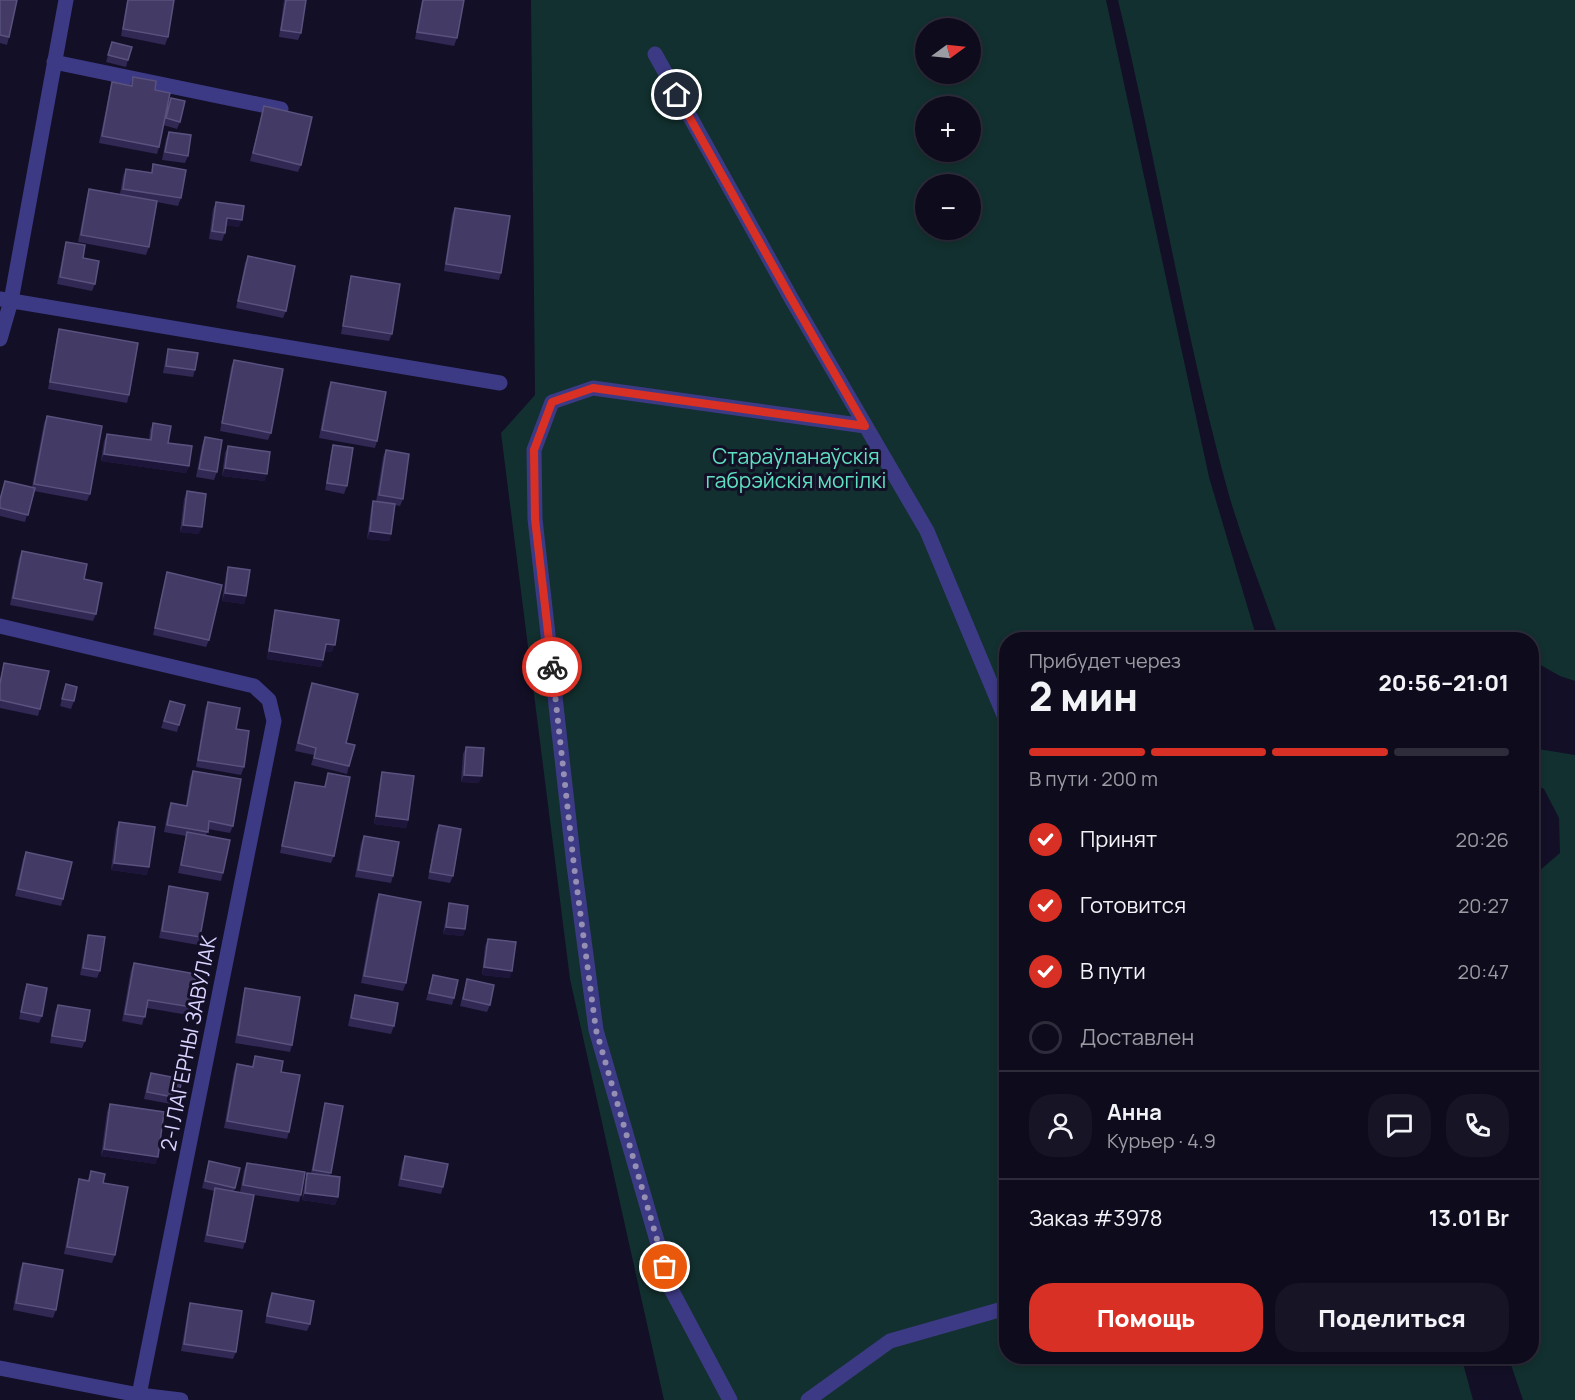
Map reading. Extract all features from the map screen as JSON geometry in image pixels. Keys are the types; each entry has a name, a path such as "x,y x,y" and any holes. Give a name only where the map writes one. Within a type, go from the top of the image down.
{"street":[{"path":"0,339 66,0"},
{"path":"655,54 785,288 927,531 999,703"},
{"path":"54,62 281,110"},
{"path":"6,300 500,383"},
{"path":"730,1400 671,1289 596,1030 574,866 537,531 534,450 552,402 593,388 865,426"},
{"name":"2-І ЛАГЕРНЫ ЗАВУЛАК","path":"0,626 254,686 269,700 274,721 139,1395"},
{"path":"808,1400 890,1341 999,1310"},
{"path":"0,1368 139,1395 181,1400"}],"green space":[{"name":"Стараўланаўскія габрэйскія могілкі","path":"531,0 1106,0 1209,477 1255,632 999,632 999,1364 1463,1364 1473,1400 664,1400 570,979 501,433 535,395"},
{"path":"1118,0 1575,0 1575,681 1560,676 1539,664 1539,632 1276,632 1245,545 1211,427"},
{"path":"1539,749 1575,755 1575,1400 1523,1400 1511,1364 1539,1364 1539,871 1560,853 1559,818 1544,789 1539,786"}],"building":[{"path":"0,0 17,0 9,37 0,35"},
{"path":"128,0 174,0 168,37 123,29"},
{"path":"286,0 306,0 301,33 281,30"},
{"path":"423,0 464,0 457,38 417,32"},
{"path":"112,42 132,47 128,60 108,55"},
{"path":"133,77 156,81 155,90 170,93 159,147 102,136 112,82 132,86"},
{"path":"171,98 185,101 180,122 166,118"},
{"path":"264,106 312,117 301,165 253,153"},
{"path":"169,132 191,135 188,156 165,152"},
{"path":"153,164 186,170 181,198 123,189 126,169 152,173"},
{"path":"89,189 157,201 149,247 81,235"},
{"path":"216,202 244,206 242,220 227,218 225,233 212,231"},
{"path":"455,208 510,216 501,273 446,264"},
{"path":"66,242 85,245 83,258 99,261 95,284 60,277"},
{"path":"248,256 295,266 286,311 238,301"},
{"path":"351,276 400,284 392,334 343,326"},
{"path":"59,329 138,343 129,395 50,382"},
{"path":"168,349 198,353 195,370 166,366"},
{"path":"234,360 283,369 271,433 222,423"},
{"path":"331,382 386,392 377,441 322,430"},
{"path":"47,416 102,426 90,494 34,484"},
{"path":"153,423 171,426 168,443 192,446 189,466 104,454 107,434 151,440"},
{"path":"205,437 222,440 217,472 199,469"},
{"path":"333,445 353,448 347,486 327,483"},
{"path":"228,446 270,452 267,474 225,468"},
{"path":"386,450 409,454 403,499 379,495"},
{"path":"5,481 35,488 28,515 0,508"},
{"path":"187,491 206,494 202,527 183,525"},
{"path":"373,501 395,504 391,534 370,531"},
{"path":"22,551 87,564 84,579 102,583 96,614 13,598"},
{"path":"228,567 250,570 246,596 225,593"},
{"path":"167,572 222,585 209,640 155,628"},
{"path":"275,610 339,620 335,645 326,644 323,660 269,651"},
{"path":"4,663 49,671 40,709 0,700"},
{"path":"312,683 358,694 346,743 355,745 349,766 314,758 316,748 298,743"},
{"path":"66,684 77,687 74,701 62,699"},
{"path":"170,701 185,705 179,725 164,721"},
{"path":"208,702 240,708 236,729 249,731 244,767 198,760"},
{"path":"466,747 484,748 482,776 464,775"},
{"path":"193,771 241,779 233,826 209,821 208,832 167,825 171,803 187,806"},
{"path":"382,772 414,776 408,820 376,816"},
{"path":"328,773 350,777 334,856 282,846 295,782 325,787"},
{"path":"119,822 155,827 149,867 114,863"},
{"path":"439,825 461,829 453,876 430,872"},
{"path":"187,832 230,840 223,873 181,865"},
{"path":"364,836 399,842 393,876 358,870"},
{"path":"26,852 72,862 63,899 18,889"},
{"path":"169,886 208,893 200,937 162,931"},
{"path":"379,894 421,902 406,983 364,976"},
{"path":"449,903 468,906 465,929 446,927"},
{"path":"88,935 105,937 100,971 83,968"},
{"path":"488,939 516,942 512,971 484,967"},
{"path":"134,963 196,974 191,1007 148,1000 145,1017 125,1014"},
{"path":"433,975 458,980 454,998 429,993"},
{"path":"467,979 494,985 490,1005 463,999"},
{"path":"27,984 47,988 42,1016 21,1012"},
{"path":"245,988 300,997 292,1045 238,1035"},
{"path":"355,995 398,1003 394,1026 351,1018"},
{"path":"58,1005 90,1010 85,1041 52,1036"},
{"path":"255,1056 283,1061 281,1072 300,1075 289,1132 227,1121 237,1064 253,1067"},
{"path":"151,1073 182,1079 178,1098 147,1092"},
{"path":"325,1103 343,1106 331,1173 313,1170"},
{"path":"110,1104 164,1112 158,1157 104,1149"},
{"path":"405,1156 448,1164 443,1187 401,1179"},
{"path":"209,1161 240,1168 235,1188 205,1181"},
{"path":"247,1163 305,1172 301,1195 243,1185"},
{"path":"91,1171 105,1174 103,1183 128,1187 115,1255 67,1247 79,1179 89,1181"},
{"path":"307,1173 340,1177 338,1197 305,1193"},
{"path":"215,1188 254,1195 245,1242 207,1235"},
{"path":"23,1263 63,1270 56,1310 16,1303"},
{"path":"272,1293 314,1301 310,1324 267,1316"},
{"path":"190,1303 242,1311 236,1352 184,1344"}],"way so far":[{"path":"552,667 574,866 596,1030 665,1267"}],"route":[{"path":"552,667 535,519 534,450 552,402 593,388 865,426 677,95"}]}
